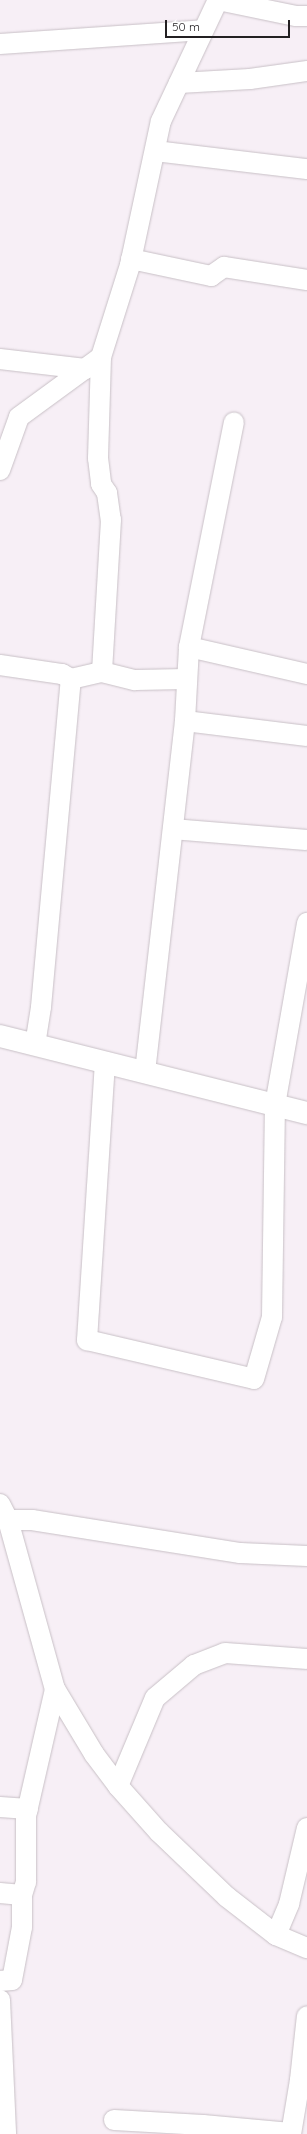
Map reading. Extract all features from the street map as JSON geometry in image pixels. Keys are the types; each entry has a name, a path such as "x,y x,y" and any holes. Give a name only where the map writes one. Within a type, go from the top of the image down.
{"main road":[{"path":"0,1036 307,1113"}],"street":[{"path":"102,672 111,520 107,493 101,484 98,458 101,357 131,260 161,121 218,0 296,16 307,16"},
{"path":"0,44 204,30"},
{"path":"179,84 250,79 307,71"},
{"path":"155,151 307,169"},
{"path":"131,260 211,276 224,267 307,280"},
{"path":"0,470 19,417 101,357"},
{"path":"0,359 85,369"},
{"path":"145,1072 185,721 186,679 189,647 234,422"},
{"path":"189,647 307,674"},
{"path":"0,665 62,674 71,679 102,672 135,680 186,679"},
{"path":"35,1045 41,1000 71,679"},
{"path":"185,721 307,736"},
{"path":"173,829 307,840"},
{"path":"105,1062 87,1340 254,1379 272,1317 274,1105 307,923"},
{"path":"4,1512 32,1520 240,1553 307,1556"},
{"path":"4,1512 55,1689 94,1754 118,1786 159,1832 227,1897 276,1935 307,1948"},
{"path":"118,1786 155,1698 194,1665 225,1653 307,1659"},
{"path":"0,1981 12,1980 22,1926 22,1895 26,1882 28,1809 55,1689"},
{"path":"0,1807 28,1809"},
{"path":"276,1935 289,1904 307,1828"},
{"path":"0,1893 22,1895"},
{"path":"0,2000 6,2134"},
{"path":"114,2120 203,2125 290,2134 300,2080 307,2016"}]}
